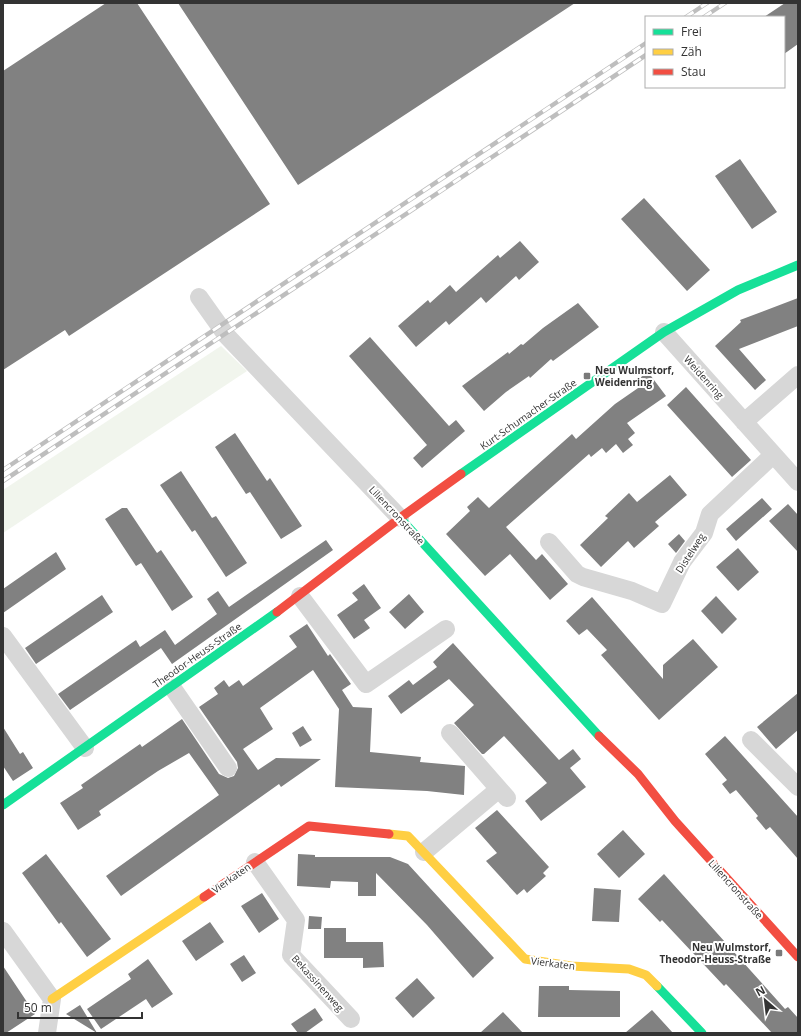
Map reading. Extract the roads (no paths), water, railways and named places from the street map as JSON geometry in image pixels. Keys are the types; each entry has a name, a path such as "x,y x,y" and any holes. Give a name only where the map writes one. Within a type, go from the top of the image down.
{"street":[{"name":"Kurt-Schumacher-Straße","path":"400,518 500,446 664,332 738,290 798,265"},
{"name":"Liliencronstraße","path":"200,297 226,335 400,518 595,733 620,754 658,796 675,821 798,957"},
{"name":"Weidenring","path":"664,332 798,482"},
{"path":"744,422 798,375"},
{"name":"Distelweg","path":"549,542 577,574 632,591 662,604 682,562 704,533 710,514 773,455"},
{"name":"Theodor-Heuss-Straße","path":"3,805 300,596 400,518"},
{"path":"300,596 366,684 446,629"},
{"path":"3,636 85,748"},
{"path":"172,687 228,768"},
{"path":"424,852 503,793 450,733"},
{"name":"Liliencronstraße","path":"595,733 608,756"},
{"path":"750,740 798,787"},
{"name":"Liliencronstraße","path":"650,804 675,821"},
{"name":"Vierkaten","path":"52,1000 310,826 408,836 525,960 571,966 629,969 646,975 702,1033"},
{"name":"Bekassinenweg","path":"255,862 296,920 291,955 351,1019"},
{"path":"3,931 52,1000 47,1033"}],"railway":[{"path":"688,16 707,3"},
{"path":"706,16 725,3"},
{"path":"3,470 645,44"},
{"path":"3,481 645,56"}],"place":[{"name":"Neu Wulmstorf, Weidenring","path":"587,376"},
{"name":"Neu Wulmstorf, Theodor-Heuss-Straße","path":"779,953"}]}
